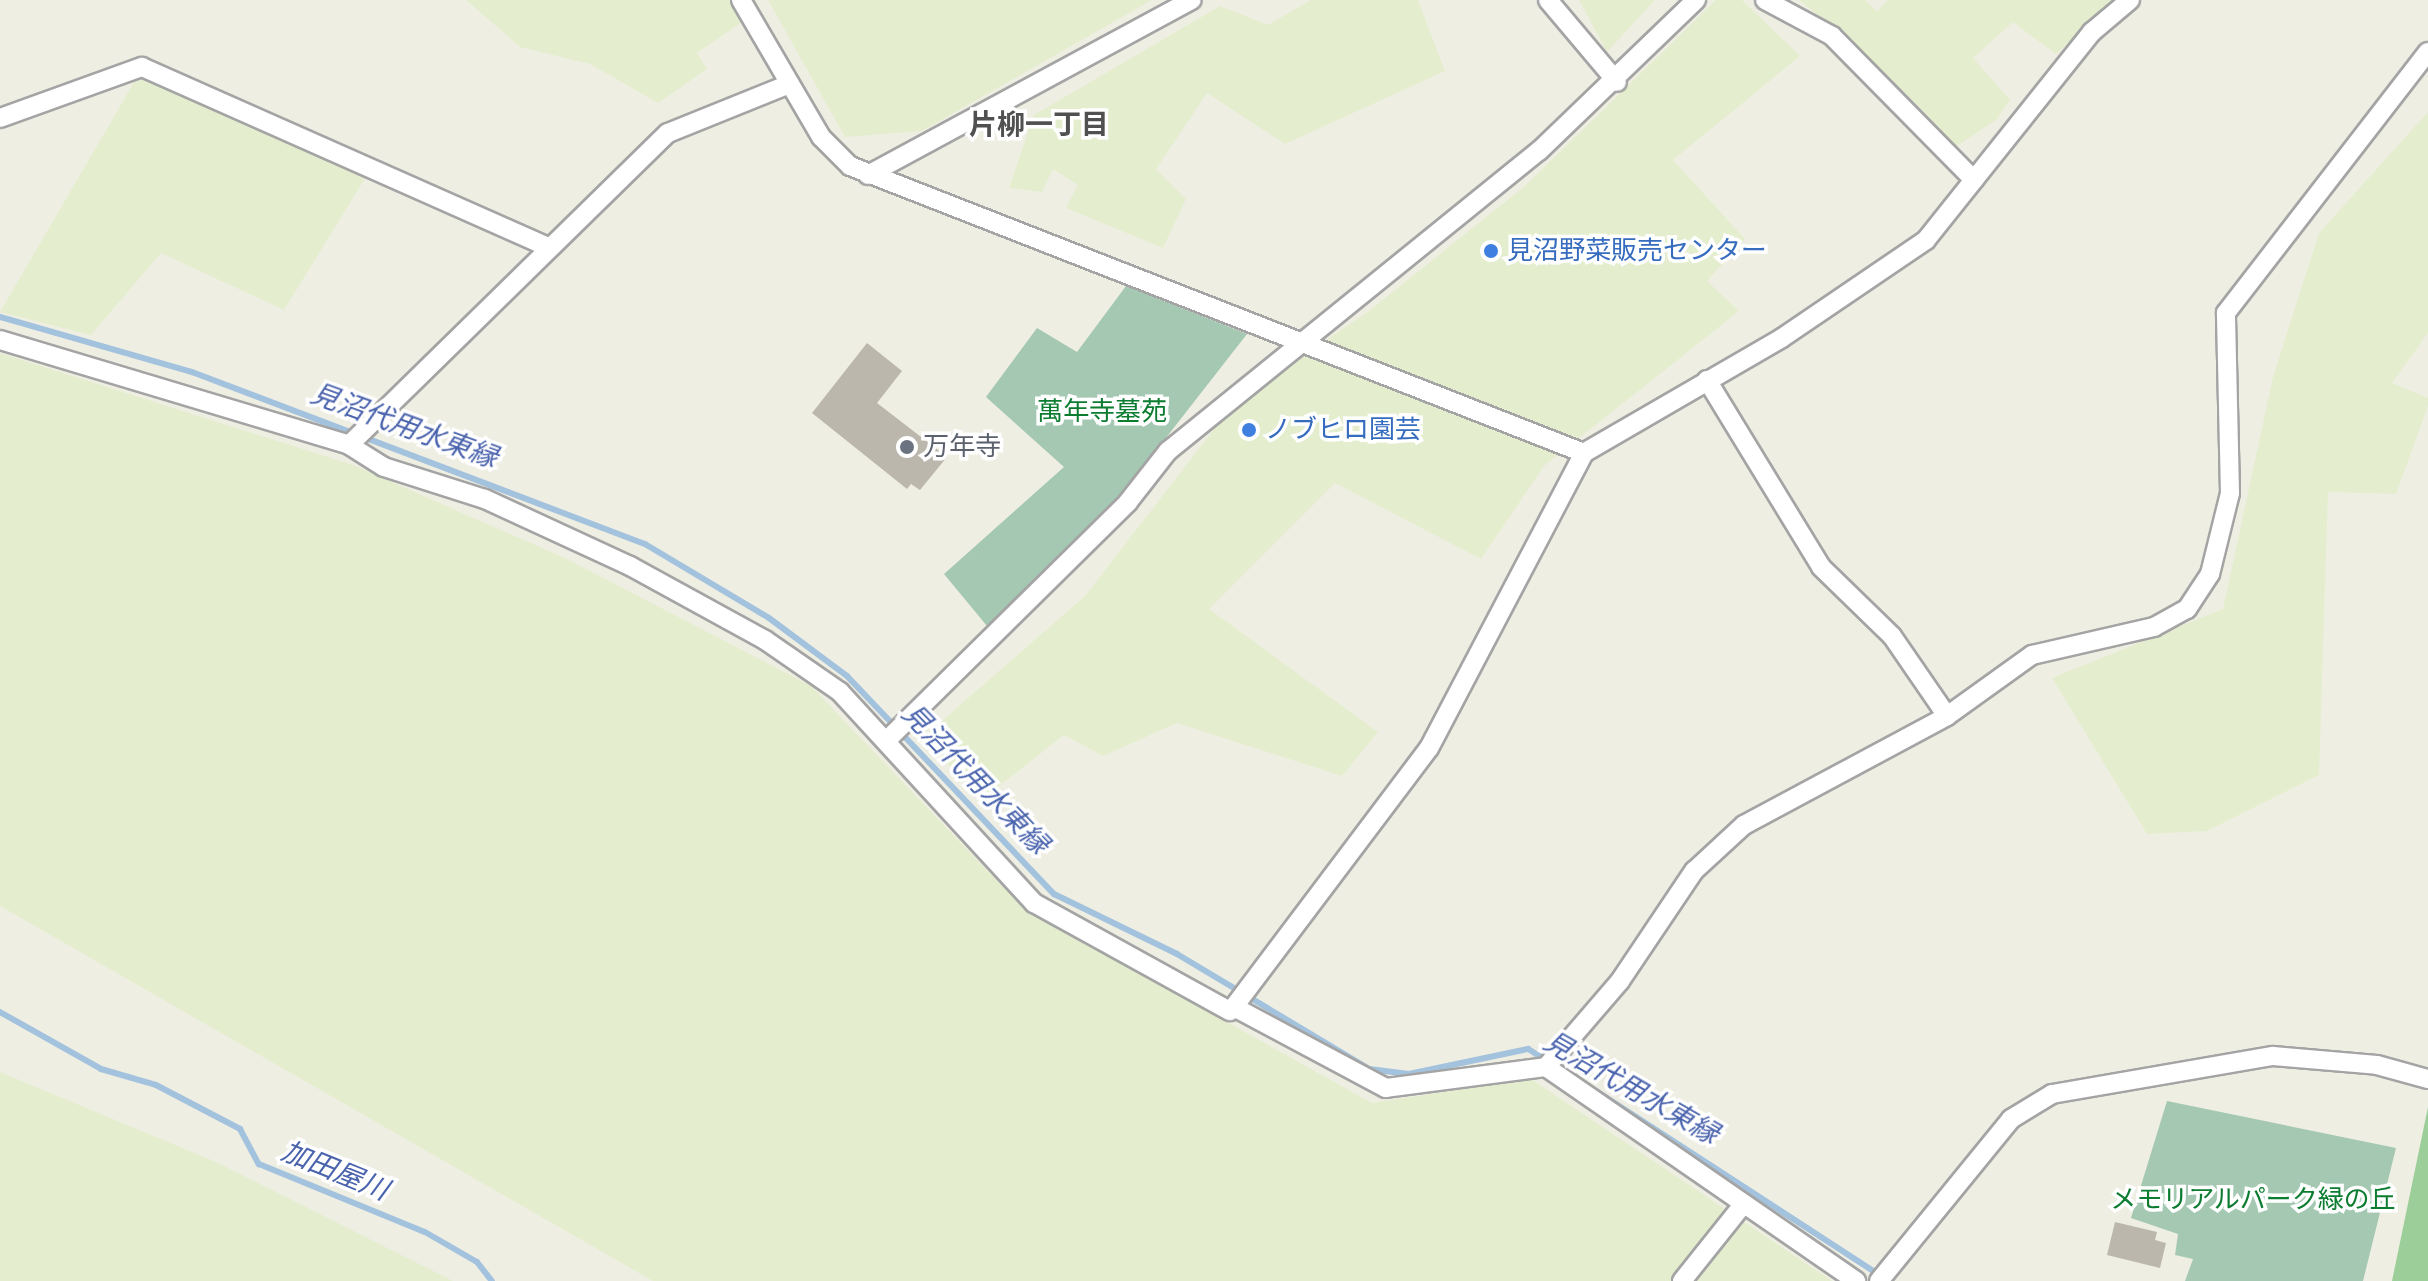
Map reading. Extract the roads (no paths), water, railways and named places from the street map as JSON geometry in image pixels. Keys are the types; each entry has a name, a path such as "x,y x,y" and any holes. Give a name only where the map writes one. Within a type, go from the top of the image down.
{"street":[{"path":"741,0 821,137 868,175 1305,342 1584,453"},
{"path":"868,175 1192,0"},
{"path":"1548,0 1617,82"},
{"path":"888,739 1128,502 1168,451 1305,342 1617,82 1696,0"},
{"path":"1765,0 1832,36 1974,180"},
{"path":"2130,0 2092,32 1926,240 1879,276 1584,453 1429,748 1234,1007 1386,1088 1546,1067 1620,981 1694,871 1744,825 1947,716 2032,655 2154,627 2187,609 2210,574 2230,493 2226,313 2428,52"},
{"path":"0,118 142,67 549,247"},
{"path":"349,445 668,133 789,84"},
{"path":"0,340 349,445 384,467 485,499 630,566 765,640 840,692 888,739 1034,903 1230,1011"},
{"path":"1707,380 1821,567 1892,636 1947,716"},
{"path":"1879,1281 2011,1119 2052,1094 2273,1056 2377,1065 2428,1079"},
{"path":"1546,1067 1741,1207 1856,1281"},
{"path":"1682,1281 1741,1207"}],"waterway":[{"name":"見沼代用水東縁","path":"0,317 192,372 645,544 769,618 847,676 1054,894 1177,954 1369,1069 1409,1074 1528,1049 1546,1060"},
{"name":"加田屋川","path":"0,1012 101,1069 156,1085 240,1129 259,1164 425,1232 477,1262 492,1281"},
{"path":"1593,1089 1879,1275"}],"place":[{"name":"見沼野菜販売センター","path":"1491,251"},
{"name":"ノブヒロ園芸","path":"1249,430"},
{"name":"万年寺","path":"907,447"}],"district":[{"name":"片柳一丁目","path":"1039,125"}],"park label":[{"name":"萬年寺墓苑","path":"1102,412"},
{"name":"メモリアルパーク緑の丘","path":"2253,1200"}]}
